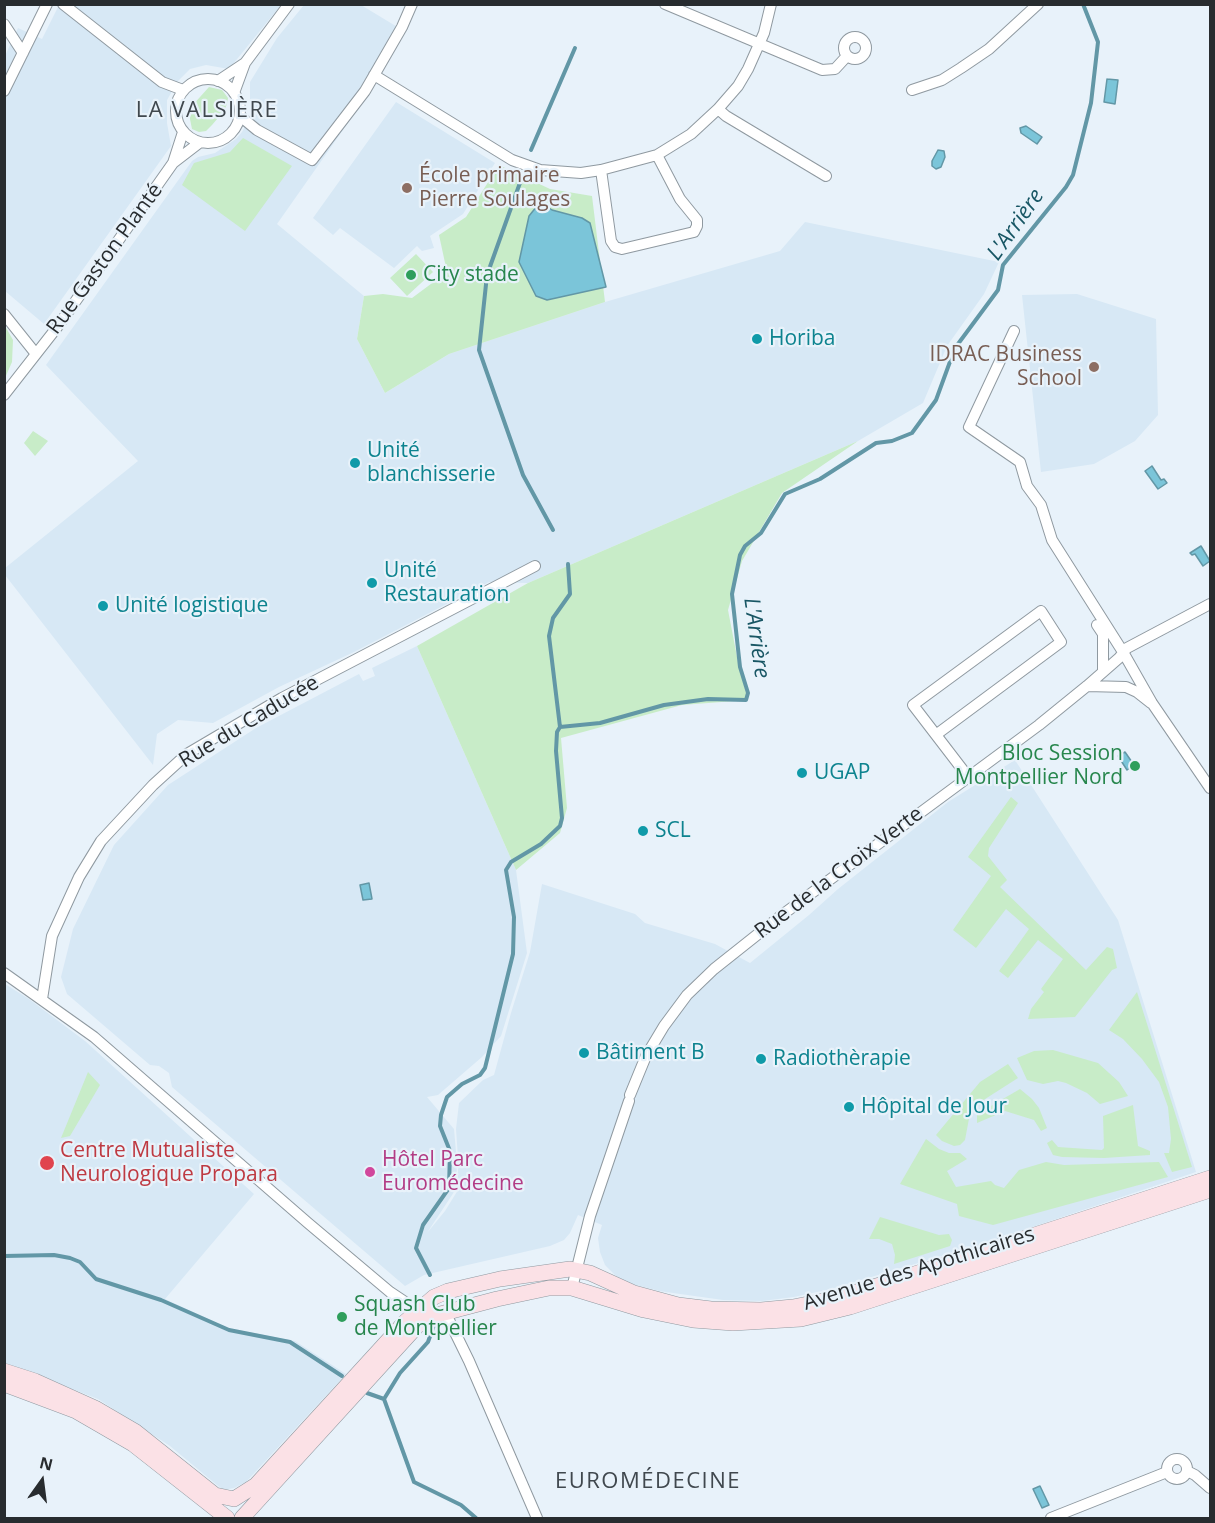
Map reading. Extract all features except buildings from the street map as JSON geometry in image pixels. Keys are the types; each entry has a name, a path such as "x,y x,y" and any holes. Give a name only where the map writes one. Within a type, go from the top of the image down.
{"main road":[{"name":"Avenue des Apothicaires","path":"234,1499 256,1485 417,1310 434,1297 448,1291 531,1274 578,1269 634,1293 678,1305 711,1309 761,1310 793,1307 833,1299 890,1282 1210,1178"},
{"name":"Avenue des Apothicaires","path":"240,1518 417,1326 429,1317 549,1288 572,1288 644,1310 693,1320 732,1323 801,1319 850,1307 1210,1190"},
{"name":"Avenue des Apothicaires","path":"417,1310 445,1312"},
{"path":"4,1371 35,1381 95,1408 136,1432 215,1495 234,1499"},
{"path":"4,1384 76,1411 133,1444 227,1518"}],"street":[{"path":"4,91 47,4"},
{"path":"63,4 162,82 183,90"},
{"path":"234,93 245,63 289,4"},
{"path":"240,116 257,130 312,160 365,92 402,27 412,4"},
{"path":"664,4 822,70 836,69 847,56"},
{"path":"374,75 512,160 540,170 581,173 601,170 657,155 691,134 718,109 738,86 760,43 771,4"},
{"path":"912,90 942,80 961,68 988,49 1038,4"},
{"path":"4,24 23,53"},
{"path":"218,81 245,63"},
{"path":"199,143 183,132 175,114 176,105 183,90 199,80 218,81 227,85 234,93 240,108 240,116 234,130 257,130"},
{"path":"162,82 176,105"},
{"path":"718,109 826,176"},
{"name":"Rue Gaston Planté","path":"4,395 173,163 199,143 219,142 234,130"},
{"name":"Rue Gaston Planté","path":"173,163 183,132"},
{"path":"601,170 611,241 615,247 622,249 694,232 697,220 680,199 657,155"},
{"path":"4,314 36,354"},
{"path":"1014,331 969,427 1020,462 1027,486 1041,505 1052,540 1088,600 1124,652 1149,693 1152,703 1210,788"},
{"name":"Rue du Caducée","path":"42,999 52,936 80,877 101,842 153,784 187,754 282,698 535,566"},
{"path":"1088,600 1094,620 1103,634 1103,670"},
{"name":"Rue de la Croix Verte","path":"572,1288 590,1216 646,1056 687,995 714,969 790,909 969,778 1087,686 1135,643 1210,604"},
{"path":"937,734 1061,642 1041,611 913,705 969,778"},
{"path":"1087,686 1126,687 1152,703"},
{"path":"4,973 94,1037 308,1223 390,1292 417,1310"},
{"path":"445,1312 469,1361 537,1518"},
{"path":"1051,1518 1167,1472 1171,1478 1177,1480 1187,1471 1210,1488"},
{"path":"234,1499 240,1518"}],"shaded area":[{"path":"59,5 281,5 229,69 206,65 190,69 178,81 167,100 167,123 171,146 44,324 5,291 4,58 18,28 42,39"},
{"path":"304,5 361,5 404,31 369,93 277,224 364,296 357,339 385,393 449,354 605,302 780,251 805,222 999,262 984,294 947,346 923,403 858,441 528,583 489,582 354,652 279,687 213,723 178,720 157,734 153,765 5,575 5,568 138,461 46,365 192,161 198,157 215,153 236,139 242,132 250,117 250,82 277,38"},
{"name":"École primaire Pierre Soulages","path":"396,102 495,163 463,214 430,236 434,248 422,251 417,246 394,268 340,228 333,235 313,218"},
{"name":"IDRAC Business School","path":"1077,294 1156,319 1158,415 1135,441 1094,464 1041,472 1022,295"},
{"path":"417,646 516,870 527,953 501,1036 482,1057 438,1095 427,1097 454,1129 457,1163 456,1189 427,1233 458,1190 456,1129 459,1103 483,1080 494,1075 530,952 542,884 635,914 645,923 715,944 750,963 838,889 948,802 1015,760 1118,920 1196,1172 979,1245 831,1289 794,1297 762,1301 723,1300 659,1291 629,1283 616,1276 605,1265 598,1238 602,1225 578,1215 570,1233 564,1240 550,1246 424,1275 405,1286 172,1087 169,1073 159,1066 150,1065 67,994 61,977 73,929 114,845 168,785 256,728 359,674 363,681 375,676 372,668"},
{"path":"5,984 85,1041 254,1194 165,1299 228,1328 295,1341 346,1374 246,1482 234,1488 223,1490 170,1446 98,1399 5,1363"}],"green space":[{"path":"209,87 222,90 228,98 227,104 224,111 206,131 199,132 192,129 189,114 191,107"},
{"path":"243,138 292,166 245,231 182,185 194,163 230,152"},
{"path":"499,165 550,189 592,196 605,302 449,354 385,393 357,339 364,296 383,294 412,298 447,272 439,235 466,217"},
{"name":"City stade","path":"416,254 433,272 407,296 390,278"},
{"path":"5,326 13,340 12,362 5,378"},
{"path":"33,431 48,441 35,456 24,443"},
{"path":"858,441 782,493 742,561 728,610 748,700 682,705 561,738 567,808 560,833 516,870 417,646 528,583"},
{"path":"1011,797 1018,803 989,848 988,856 1007,880 1000,887 1086,970 1107,947 1113,949 1117,968 1112,970 1075,1017 1028,1019 1031,1009 1044,992 1041,989 1063,959 1038,940 1008,978 999,971 1029,929 1006,909 976,948 953,930 991,876 968,857"},
{"path":"1137,992 1192,1167 1172,1172 1164,1153 1169,1153 1171,1139 1168,1107 1159,1082 1123,1039 1109,1030"},
{"path":"1053,1050 1098,1063 1119,1082 1128,1096 1100,1104 1087,1093 1066,1083 1058,1081 1043,1084 1027,1080 1017,1058 1034,1051"},
{"path":"1008,1064 1018,1078 971,1108 965,1140 960,1145 954,1146 942,1141 936,1135 980,1082"},
{"path":"88,1072 100,1085 70,1136 61,1138"},
{"path":"1020,1089 1039,1108 1047,1128 1041,1131 1034,1120 1005,1111 977,1123 977,1114"},
{"path":"1133,1105 1138,1146 1150,1151 1150,1155 1104,1158 1053,1155 1047,1143 1052,1140 1058,1147 1102,1150 1104,1148 1103,1116"},
{"path":"926,1139 939,1149 949,1153 960,1153 967,1159 947,1171 956,1187 991,1181 1004,1188 1019,1170 1046,1162 1064,1165 1159,1162 1168,1177 993,1225 959,1216 957,1204 900,1184"},
{"path":"880,1217 939,1235 949,1234 952,1240 950,1246 894,1264 895,1255 892,1244 879,1239 869,1239"}],"water":[{"path":"1107,79 1118,80 1115,104 1104,102"},
{"path":"1026,126 1042,137 1037,144 1021,133 1020,128"},
{"path":"938,150 944,151 945,157 941,167 936,169 932,166 932,161"},
{"path":"542,203 552,210 582,218 590,223 606,287 547,300 536,296 519,262 529,216"},
{"path":"1152,466 1161,480 1164,479 1167,483 1158,489 1145,471"},
{"path":"1201,546 1210,561 1203,566 1195,554 1190,553"},
{"path":"1125,752 1134,765 1127,770 1118,756"},
{"path":"369,883 372,899 363,900 360,885"},
{"path":"1040,1486 1049,1505 1042,1508 1033,1489"}],"waterway":[{"name":"L'Arrière","path":"560,727 600,723 664,705 708,699 746,700 748,693 740,667 732,594 740,555 745,546 761,533 785,494 820,479 876,443 892,441 912,433 936,400 955,348 998,290 1003,265 1066,187 1073,175 1091,103 1098,42 1083,4"},
{"path":"531,150 575,48"},
{"path":"521,180 487,275 479,350 523,475 553,530"},
{"path":"560,727 549,636 553,618 570,594 568,564"},
{"name":"L'Arrière","path":"430,1275 416,1248 423,1225 449,1188 450,1151 440,1126 441,1115 447,1097 462,1084 480,1075 485,1068 513,954 514,917 506,870 511,862 541,844 560,826 562,818 556,751 557,732 560,727"},
{"path":"4,1256 54,1255 70,1258 80,1262 96,1279 161,1300 229,1330 290,1342 342,1376"},
{"name":"L'Arrière","path":"384,1399 400,1373 428,1342 434,1325"},
{"path":"367,1393 384,1399"},
{"path":"384,1399 414,1482 461,1505 476,1518"}],"place":[{"name":"École primaire Pierre Soulages","path":"407,188"},
{"name":"City stade","path":"411,275"},
{"name":"Horiba","path":"757,339"},
{"name":"IDRAC Business School","path":"1094,367"},
{"name":"Unité blanchisserie","path":"355,463"},
{"name":"Unité Restauration","path":"372,583"},
{"name":"Unité logistique","path":"103,606"},
{"name":"Bloc Session Montpellier Nord","path":"1135,766"},
{"name":"UGAP","path":"802,773"},
{"name":"SCL","path":"643,831"},
{"name":"Bâtiment B","path":"584,1053"},
{"name":"Radiothèrapie","path":"761,1059"},
{"name":"Hôpital de Jour","path":"849,1107"},
{"name":"Centre Mutualiste Neurologique Propara","path":"47,1163"},
{"name":"Hôtel Parc Euromédecine","path":"370,1172"},
{"name":"Squash Club de Montpellier","path":"342,1317"}],"district":[{"name":"LA VALSIÈRE","path":"207,111"},
{"name":"EUROMÉDECINE","path":"648,1482"}]}
